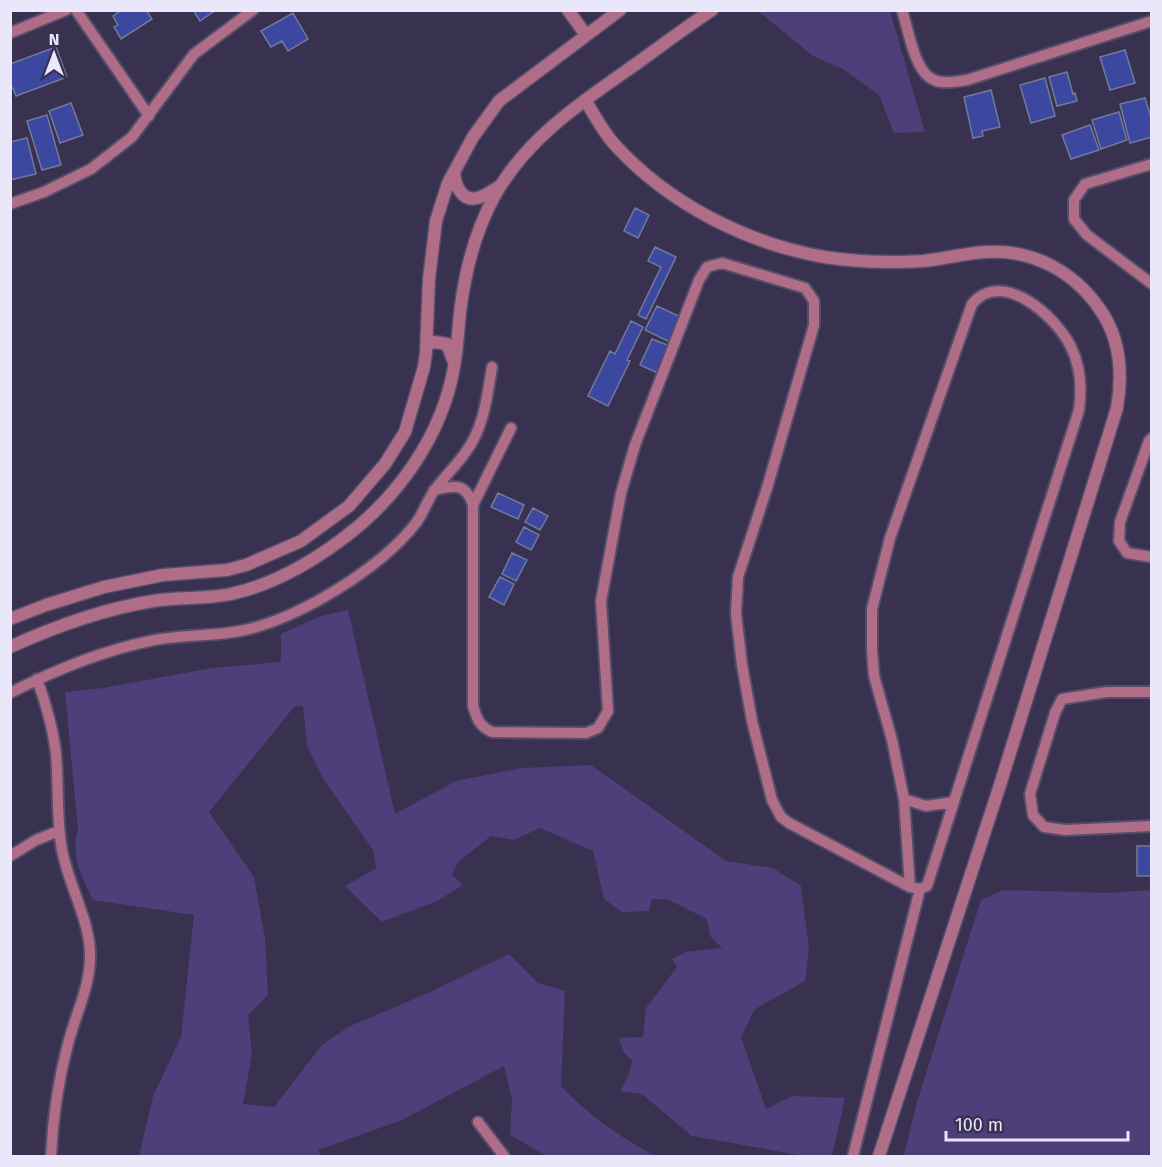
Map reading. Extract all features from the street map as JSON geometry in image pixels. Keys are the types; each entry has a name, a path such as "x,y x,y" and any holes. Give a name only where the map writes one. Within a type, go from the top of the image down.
{"street":[{"path":"10,33 66,10"},
{"path":"76,10 149,116"},
{"path":"10,204 44,192 91,169 132,137 194,54 253,10"},
{"path":"568,10 586,35"},
{"path":"10,619 75,595 123,583 163,575 227,570 246,565 283,550 317,531 349,506 396,448 405,432 424,367 431,246 442,198 472,137 499,100 620,10"},
{"path":"903,10 918,65 929,78 945,83 966,80 1152,21"},
{"path":"10,647 68,624 125,607 154,601 234,594 281,576 318,556 361,524 407,473 431,435 454,370 460,308 468,266 487,211 501,185 535,143 585,100 710,11"},
{"path":"585,100 613,143 642,171 687,204 730,227 799,252 848,260 906,262 985,252 1025,255 1050,265 1084,289 1102,311 1114,337 1120,372 1117,408 1000,785 879,1156"},
{"path":"1152,164 1085,184 1074,200 1074,219 1087,236 1152,284"},
{"path":"454,170 458,188 461,193 471,199 481,198 501,185"},
{"path":"434,490 450,486 461,488 469,493 473,505 473,706 478,722 492,732 586,733 598,728 608,711 601,601 621,493 635,445 699,280 707,267 722,263 805,288 814,301 814,325 767,488 738,577 736,615 752,721 772,800 780,817 915,888 927,886 1076,423 1081,385 1072,348 1049,316 1028,301 1016,295 998,291 981,295 968,310 890,538 873,609 872,650 874,676 892,741 904,799 915,888 853,1156"},
{"path":"427,345 434,342 447,344 452,355 454,370"},
{"path":"10,693 75,663 123,647 153,640 245,630 290,614 333,591 386,552 416,522 434,490 467,451 483,418 492,367"},
{"path":"473,505 511,428"},
{"path":"1152,438 1120,522 1119,541 1128,553 1152,557"},
{"path":"37,679 53,736 59,831 71,886 88,932 91,958 87,983 70,1034 61,1075 51,1156"},
{"path":"1152,692 1107,692 1062,699 1055,713 1030,794 1034,814 1044,827 1065,830 1152,826"},
{"path":"904,799 926,806 954,802"},
{"path":"10,856 31,843 59,831"},
{"path":"478,1122 504,1156"}],"shaded area":[{"path":"758,11 890,11 925,132 894,133 879,95 843,69 813,56"},
{"path":"348,610 395,814 456,781 522,768 591,765 726,861 773,868 801,886 809,949 805,981 755,1009 741,1037 766,1109 792,1096 845,1098 832,1156 804,1156 692,1136 642,1094 620,1091 629,1074 632,1061 623,1051 619,1038 643,1037 646,1008 677,967 672,959 686,952 722,948 710,936 707,919 667,899 652,899 649,911 622,912 604,899 593,851 540,828 514,840 491,836 458,862 452,875 463,885 437,901 382,922 345,886 376,868 373,850 324,780 307,746 303,706 294,707 209,812 254,877 265,939 268,995 248,1015 252,1054 243,1104 274,1107 322,1045 348,1027 428,993 509,954 538,983 565,991 561,1086 605,1125 655,1156 547,1156 510,1135 512,1100 504,1066 402,1120 318,1150 321,1156 139,1156 153,1096 181,1037 194,915 93,900 76,858 78,830 65,692 103,688 212,668 281,662 281,634 321,616"},
{"path":"1003,890 1109,893 1151,890 1151,1156 904,1156 916,1105 981,900"}],"building":[{"path":"122,10 146,10 152,19 121,39 114,27 118,25 113,16"},
{"path":"193,10 216,10 200,21"},
{"path":"293,13 308,39 288,51 282,41 271,47 261,31"},
{"path":"56,47 67,77 16,96 13,88 10,89 10,64"},
{"path":"1125,50 1135,83 1110,90 1100,57"},
{"path":"1067,72 1077,101 1057,106 1049,77"},
{"path":"1045,78 1055,116 1031,123 1020,85"},
{"path":"991,90 1000,127 982,131 983,136 973,138 964,97"},
{"path":"1145,98 1152,121 1152,137 1130,143 1120,104"},
{"path":"71,103 83,135 60,143 49,111"},
{"path":"1119,112 1127,140 1101,149 1092,120"},
{"path":"47,115 61,165 42,170 27,121"},
{"path":"1090,125 1099,150 1071,159 1062,135"},
{"path":"27,138 36,174 10,180 10,142"},
{"path":"635,208 649,215 638,238 624,231"},
{"path":"655,247 676,257 646,319 638,315 661,267 648,261"},
{"path":"657,306 681,317 670,342 645,330"},
{"path":"631,321 643,327 627,360 630,361 608,406 588,396 610,351 615,354"},
{"path":"652,339 672,347 660,374 640,365"},
{"path":"498,493 524,505 518,519 491,507"},
{"path":"533,508 548,516 540,530 525,522"},
{"path":"524,527 539,535 531,550 516,542"},
{"path":"512,553 527,560 516,581 502,574"},
{"path":"500,577 514,584 504,605 489,597"},
{"path":"1137,846 1152,846 1152,876 1137,876"}]}
